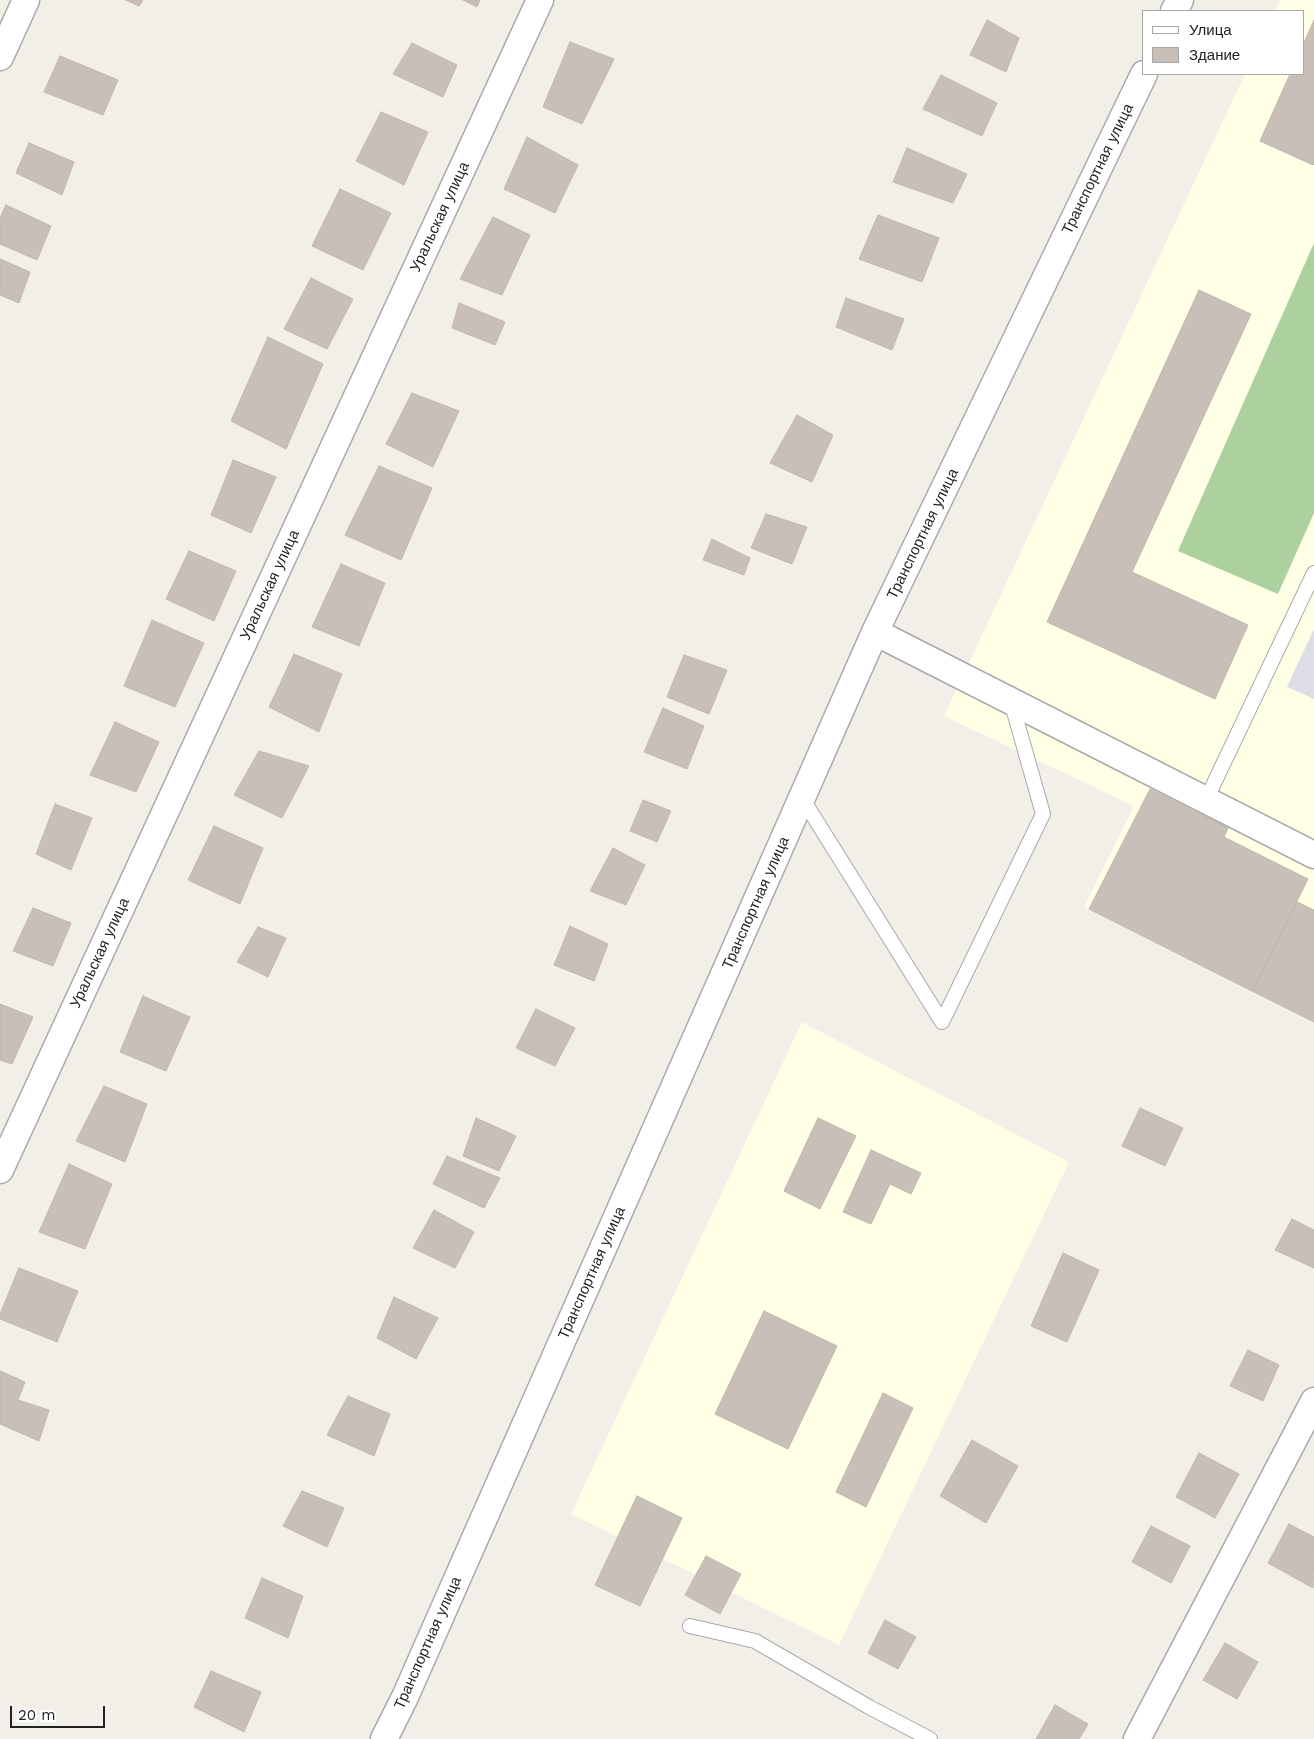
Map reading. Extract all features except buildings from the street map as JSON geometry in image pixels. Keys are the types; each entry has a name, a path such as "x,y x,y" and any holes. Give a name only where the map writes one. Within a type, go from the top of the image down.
{"street":[{"path":"0,57 26,0"},
{"name":"Уральская улица","path":"0,1170 540,0"},
{"name":"Транспортная улица","path":"384,1739 406,1697 875,632 1144,75"},
{"path":"875,632 1314,855"},
{"path":"1137,1739 1314,1402"}],"lane":[{"path":"1206,800 1314,573"},
{"path":"802,798 942,1022 1043,814 1011,701"},
{"path":"690,1626 756,1641 869,1707 930,1739"}],"shaded area":[{"path":"1280,0 1314,0 1314,1022 1084,907 1134,806 944,716 1245,75 1304,75 1304,10 1275,10"},
{"path":"1314,629 1314,699 1287,687"},
{"path":"802,1022 1069,1162 839,1645 571,1514"}],"green space":[{"path":"1314,243 1314,513 1278,594 1178,551"}]}
